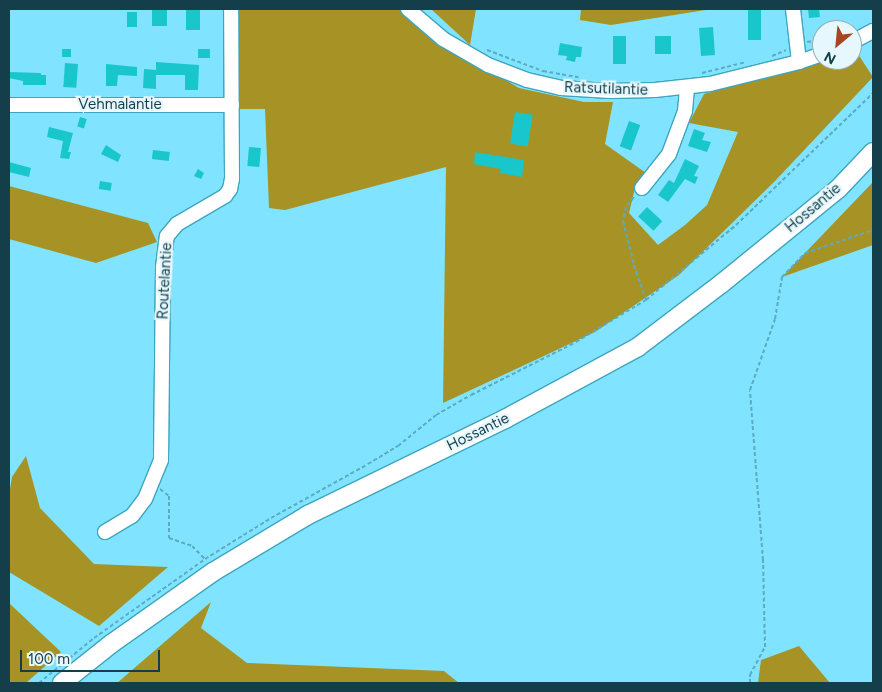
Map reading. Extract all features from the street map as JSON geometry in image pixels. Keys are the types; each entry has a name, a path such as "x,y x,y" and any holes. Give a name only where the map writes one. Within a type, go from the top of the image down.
{"main road":[{"name":"Hossantie","path":"62,683 209,565 505,420 638,347 721,284 838,189 873,152"}],"street":[{"name":"Routelantie","path":"105,532 132,516 145,499 161,460 164,250 167,236 177,224 212,205 225,196 230,189 232,179 231,9"},
{"name":"Ratsutilantie","path":"408,9 451,43 488,65 527,80 561,88 610,91 687,87 710,84 812,58"},
{"path":"793,9 800,62"},
{"path":"642,188 670,154 685,110 687,87"},
{"name":"Vehmalantie","path":"9,105 232,104"}],"path":[{"path":"771,56 797,45 812,42"},
{"path":"484,49 543,71 580,77"},
{"path":"702,72 754,60"},
{"path":"39,683 94,638 398,446 436,415 600,329 646,300 736,225 873,93"},
{"path":"642,188 626,207 623,221 636,272 646,300"},
{"path":"750,683 750,675 765,648 763,560 750,390 775,319 782,277 805,253 873,230"},
{"path":"152,483 169,496 169,538 192,546 209,565"}],"shaded area":[{"path":"236,9 399,9 425,33 519,88 584,102 613,102 605,144 646,173 635,188 629,213 658,245 685,225 707,205 738,132 689,123 704,94 812,64 812,70 862,70 862,60 873,77 775,181 679,275 595,332 443,403 446,167 285,210 269,208 265,109 239,109"},
{"path":"431,9 476,9 470,45"},
{"path":"581,9 712,9 611,25 580,20"},
{"path":"873,182 873,245 782,277 805,253"},
{"path":"9,186 148,223 157,242 96,263 9,239"},
{"path":"26,456 40,508 94,564 168,567 99,626 9,572 9,495 12,477"},
{"path":"211,602 201,628 247,663 444,671 459,683 117,683"},
{"path":"9,603 61,652 26,683 9,683"},
{"path":"799,646 830,683 758,683 761,660"}],"building":[{"path":"152,9 167,9 167,26 152,26"},
{"path":"186,9 200,9 200,30 186,30"},
{"path":"748,9 761,9 761,40 748,40"},
{"path":"808,9 819,9 820,17 809,18"},
{"path":"127,12 137,12 137,27 127,27"},
{"path":"713,27 715,55 701,56 699,28"},
{"path":"613,36 626,36 626,64 613,64"},
{"path":"655,36 671,36 671,54 655,54"},
{"path":"560,43 582,47 581,57 576,57 575,62 566,60 567,56 558,55"},
{"path":"62,49 71,49 71,57 62,57"},
{"path":"198,49 210,49 210,58 198,58"},
{"path":"156,62 199,65 198,90 185,90 185,75 156,75 156,89 143,88 144,69 156,70"},
{"path":"65,63 78,64 76,88 63,87"},
{"path":"106,64 137,67 137,76 118,75 117,86 106,86"},
{"path":"9,72 41,73 41,75 46,75 46,85 23,85 23,81 9,78"},
{"path":"515,112 533,115 528,146 510,144"},
{"path":"80,117 87,119 84,129 77,127"},
{"path":"629,121 640,125 631,150 620,146"},
{"path":"49,127 73,133 68,152 71,152 69,159 60,158 63,141 47,137"},
{"path":"694,129 705,133 702,140 711,142 707,152 688,146"},
{"path":"106,145 121,155 118,162 101,154"},
{"path":"249,147 261,148 259,167 247,166"},
{"path":"153,150 170,152 169,161 152,159"},
{"path":"475,152 524,160 522,177 500,173 501,169 474,164"},
{"path":"685,159 699,166 694,176 698,177 695,184 685,179 668,202 658,195 669,180 674,183"},
{"path":"9,162 31,168 29,177 9,172"},
{"path":"198,169 204,173 201,179 194,176"},
{"path":"100,181 112,183 111,191 99,189"},
{"path":"647,207 662,221 653,231 638,217"}]}
